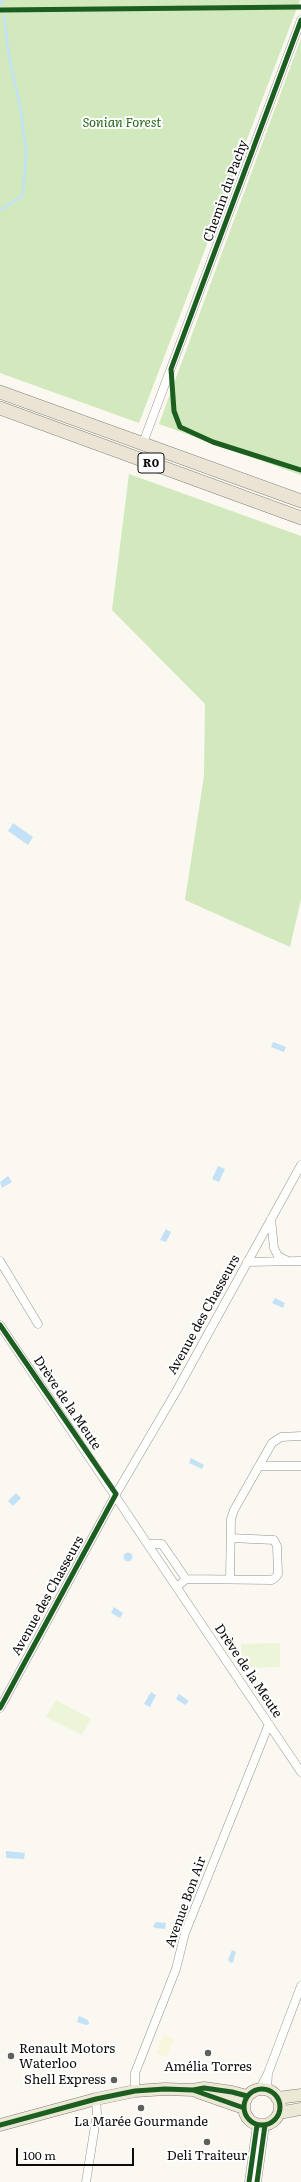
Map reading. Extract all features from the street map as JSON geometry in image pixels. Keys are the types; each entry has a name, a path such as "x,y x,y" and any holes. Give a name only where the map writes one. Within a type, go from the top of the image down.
{"highway":[{"name":"R0","path":"0,392 301,501"},
{"name":"R0","path":"0,408 301,518"}],"main road":[{"path":"0,2125 96,2099 135,2091 165,2089 193,2090 204,2088 247,2096"},
{"path":"277,2098 278,2113 273,2121 261,2125 248,2118 244,2108 247,2096 253,2091 264,2089 277,2098 301,2095"},
{"path":"193,2090 244,2108"},
{"path":"278,2113 301,2109"}],"street":[{"name":"Chemin du Pachy","path":"144,443 301,20"},
{"name":"Avenue des Chasseurs","path":"0,1708 116,1494 177,1390 301,1165"},
{"path":"271,1219 274,1248 278,1256 287,1261"},
{"path":"0,1261 38,1324"},
{"path":"247,1262 301,1261"},
{"name":"Drève de la Meute","path":"0,1325 178,1586 301,1772"},
{"path":"230,1579 231,1519 234,1510 276,1438 301,1436"},
{"path":"259,1466 301,1466"},
{"path":"178,1586 186,1579 272,1580 278,1574 277,1546 274,1540 231,1538"},
{"path":"148,1544 154,1542 162,1544 186,1579"},
{"name":"Avenue Bon Air","path":"135,2091 135,2073 176,1969 185,1933 269,1724"},
{"path":"264,2089 268,2073 301,1986"},
{"path":"86,2182 97,2113 96,2099"},
{"path":"249,2182 261,2125"},
{"path":"257,2182 261,2125"}],"shaded area":[{"path":"164,2035 174,2039 167,2057 156,2053"}],"green space":[{"name":"Sonian Forest","path":"0,0 300,0 139,423 0,373"},
{"path":"301,38 301,475 159,424"},
{"path":"129,474 301,536 301,899 290,947 185,900 204,776 205,704 112,610"},
{"path":"280,1643 280,1667 242,1668 241,1644"},
{"path":"56,1700 91,1719 82,1735 46,1717"}],"water":[{"path":"13,823 33,837 28,845 8,831"},
{"path":"273,1042 286,1047 284,1052 271,1047"},
{"path":"218,1166 225,1169 219,1182 212,1179"},
{"path":"8,1176 12,1182 2,1188 0,1182"},
{"path":"166,1229 171,1232 166,1242 160,1240"},
{"path":"275,1298 285,1303 283,1308 272,1303"},
{"path":"191,1458 204,1465 202,1469 189,1463"},
{"path":"16,1493 21,1498 13,1506 8,1501"},
{"path":"126,1553 130,1553 132,1557 130,1561 126,1561 124,1559 124,1555"},
{"path":"114,1607 123,1613 120,1618 111,1613"},
{"path":"151,1692 156,1695 150,1707 144,1704"},
{"path":"179,1694 189,1701 185,1705 176,1699"},
{"path":"6,1851 25,1853 24,1859 6,1858"},
{"path":"156,1922 166,1923 165,1929 155,1928 153,1926"},
{"path":"232,1950 236,1952 233,1962 231,1963 228,1960"},
{"path":"79,2016 88,2020 89,2024 86,2025 77,2022"}],"waterway":[{"path":"1,0 2,4"},
{"path":"0,210 23,196 26,150 20,105 10,62 4,16"}],"cycle path":[{"path":"0,10 301,7"},
{"path":"301,20 171,369 174,411 180,427 213,442 301,470"},
{"path":"0,1325 116,1494 0,1708"},
{"path":"0,2125 96,2099 135,2091 165,2089 193,2090 204,2088 247,2096"},
{"path":"265,2089 275,2094 279,2100 280,2107 279,2114 275,2120 269,2124 259,2125 249,2120 245,2114 244,2104 249,2094 255,2090 265,2089"},
{"path":"193,2090 244,2108"},
{"path":"249,2182 257,2125"},
{"path":"257,2182 265,2125"}],"place":[{"name":"Amélia Torres","path":"208,2053"},
{"name":"Renault Motors Waterloo","path":"11,2056"},
{"name":"Shell Express","path":"114,2080"},
{"name":"La Marée Gourmande","path":"141,2108"},
{"name":"Deli Traiteur","path":"207,2142"}]}
